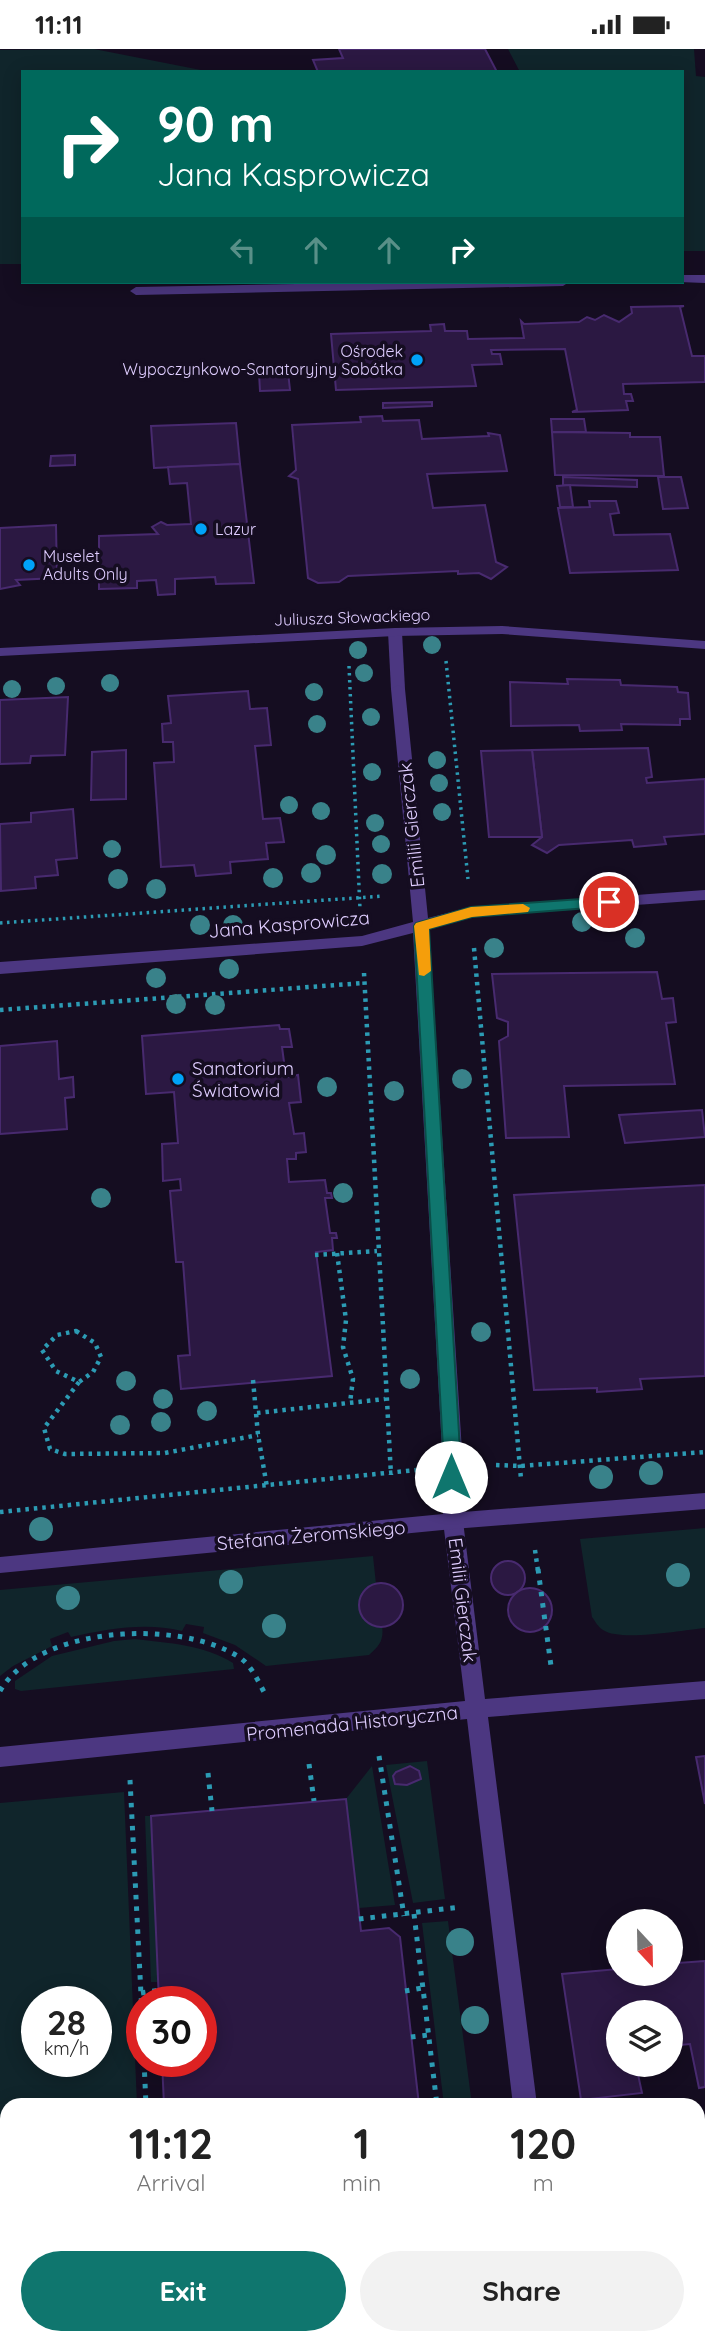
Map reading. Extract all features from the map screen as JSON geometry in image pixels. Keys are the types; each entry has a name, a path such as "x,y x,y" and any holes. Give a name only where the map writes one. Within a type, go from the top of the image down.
{"street":[{"path":"684,279 705,279"},
{"path":"136,291 468,284"},
{"name":"Juliusza Słowackiego","path":"0,652 395,632 550,632 705,645"},
{"name":"Emilii Gierczak","path":"395,632 421,926 453,1467 453,1521 524,2098"},
{"name":"Jana Kasprowicza","path":"0,968 362,941 471,912 705,895"},
{"name":"Stefana Żeromskiego","path":"0,1565 453,1521 705,1501"},
{"name":"Promenada Historyczna","path":"0,1757 556,1701 705,1690"}],"path":[{"path":"445,657 471,912 521,1482"},
{"path":"349,661 391,1475"},
{"path":"0,923 388,895"},
{"path":"0,1010 364,983"},
{"path":"315,1255 378,1251"},
{"path":"337,1253 346,1320 343,1347 353,1379 350,1403"},
{"path":"79,1382 57,1374 48,1364 42,1350 57,1335 76,1331 95,1343 101,1357 93,1372 79,1382 44,1428 50,1449 65,1454 164,1453 258,1435"},
{"path":"253,1380 258,1435 267,1487"},
{"path":"257,1413 385,1399"},
{"path":"496,1465 520,1466 705,1452"},
{"path":"0,1511 391,1475 417,1470"},
{"path":"533,1536 556,1701"},
{"path":"0,1692 11,1674 55,1650 115,1635 154,1633 212,1643 238,1656 251,1668 285,1730"},
{"path":"376,1720 379,1766 404,1916"},
{"path":"129,1744 141,1986"},
{"path":"359,1919 404,1916 500,1902"},
{"path":"414,1914 436,2098"},
{"path":"405,1991 422,1988"},
{"path":"411,2037 428,2035"},
{"path":"145,2077 146,2098"}],"shaded area":[{"path":"94,49 201,70 21,70 21,264 0,264 0,50"},
{"path":"508,49 694,49 696,76 705,77 705,251 684,251 684,70 519,70"},
{"path":"705,1528 705,1628 623,1635 600,1627 592,1617 580,1539"},
{"path":"373,1556 376,1584 361,1593 376,1593 379,1613 363,1618 382,1625 382,1638 369,1655 266,1666 235,1645 203,1633 204,1627 186,1624 182,1631 140,1627 71,1637 68,1632 50,1639 52,1646 13,1666 0,1676 0,1590"},
{"path":"135,1639 211,1652 233,1663 234,1669 21,1691 15,1689 15,1681 52,1656 114,1641"},
{"path":"427,1761 445,1899 413,1903 386,1765"},
{"path":"372,1766 395,1905 359,1908 346,1799"},
{"path":"124,1792 132,1986 126,1986 126,2077 136,2077 137,2098 0,2098 0,1803"},
{"path":"145,1816 151,1816 158,1982 151,1982"},
{"path":"448,1921 471,2098 443,2098 422,1923"}],"building":[{"path":"339,49 485,49 496,70 317,70 313,60 343,58"},
{"name":"Ośrodek Wypoczynkowo-Sanatoryjny Sobótka","path":"684,306 680,307 692,356 705,356 705,382 623,384 624,394 631,394 633,401 626,401 628,410 572,412 577,410 565,349 491,350 492,354 500,354 502,364 472,365 476,386 336,390 331,334 431,331 430,325 444,324 445,331 467,331 468,339 524,338 521,321 524,324 579,322 587,317 595,320 604,315 619,322 632,313 631,307"},
{"path":"288,372 290,390 260,391 259,373"},
{"path":"432,402 432,406 383,408 383,403"},
{"path":"382,416 383,421 419,420 422,439 489,436 488,433 500,435 507,471 427,474 433,508 485,505 496,562 507,567 491,579 479,573 458,574 458,571 348,576 339,582 318,583 308,578 298,479 289,476 296,470 292,425 361,422 360,417"},
{"path":"551,419 584,419 586,432 552,432"},
{"path":"236,423 240,464 154,468 151,426"},
{"path":"552,432 630,433 630,437 660,437 664,476 555,475"},
{"path":"75,455 75,465 50,466 51,456"},
{"name":"Lazur","path":"240,464 254,583 216,584 215,577 175,579 175,594 158,595 156,580 137,581 137,588 99,589 99,536 158,534 152,527 161,522 167,525 191,524 187,483 170,484 168,467"},
{"path":"563,477 637,480 637,487 563,485"},
{"path":"658,477 681,477 688,508 663,509"},
{"path":"570,485 573,507 560,507 557,486"},
{"path":"589,501 616,501 619,513 610,514 614,535 670,534 678,570 570,573 558,508 590,507"},
{"name":"Muselet Adults Only","path":"56,525 57,578 16,580 20,585 0,589 0,528"},
{"path":"567,679 620,680 621,685 677,687 678,692 688,693 690,719 680,719 680,725 621,724 622,730 580,731 579,725 511,726 510,682 568,684"},
{"path":"248,691 250,709 267,708 271,745 255,746 263,819 280,818 284,842 266,843 268,859 230,862 231,873 196,876 194,865 161,867 154,763 174,762 173,742 163,742 162,724 171,723 168,696"},
{"path":"68,697 65,755 31,756 30,763 0,764 0,700"},
{"path":"648,748 652,777 646,778 647,783 705,779 705,834 664,837 666,844 634,847 632,840 559,845 547,853 532,845 542,837 532,750"},
{"path":"126,750 126,799 91,800 92,752"},
{"path":"532,750 542,837 489,837 481,751"},
{"path":"73,809 77,858 56,860 58,875 35,877 36,888 1,891 0,824 31,822 31,813"},
{"path":"657,972 662,999 673,998 676,1022 666,1023 675,1084 564,1086 569,1137 506,1138 499,1041 508,1036 508,1022 497,1018 492,974"},
{"path":"279,1025 280,1029 289,1029 292,1047 282,1047 286,1077 298,1075 301,1102 289,1103 294,1134 304,1133 306,1152 296,1153 296,1159 287,1159 289,1182 325,1180 327,1193 331,1193 332,1198 325,1198 330,1233 336,1233 337,1238 332,1238 333,1250 316,1252 332,1376 181,1389 178,1356 190,1355 183,1262 176,1262 170,1191 181,1190 180,1179 163,1181 162,1144 178,1143 174,1092 146,1094 142,1036"},
{"path":"57,1041 59,1079 73,1077 74,1097 65,1098 67,1129 0,1134 0,1046"},
{"path":"702,1110 705,1137 625,1143 619,1115"},
{"path":"705,1185 705,1376 640,1379 642,1389 597,1392 597,1388 534,1390 514,1195"},
{"path":"508,1561 520,1566 525,1578 520,1590 508,1595 496,1590 491,1578 496,1566"},
{"path":"381,1583 397,1589 403,1605 397,1621 381,1627 365,1621 359,1605 365,1589"},
{"path":"530,1588 545,1595 552,1610 545,1625 530,1632 515,1625 508,1610 515,1595"},
{"path":"705,1756 705,1804 696,1757"},
{"path":"410,1766 419,1771 421,1779 407,1785 395,1784 393,1776 396,1772"},
{"path":"346,1799 361,1931 389,1928 400,1937 418,2098 164,2098 163,2077 217,2077 217,1986 158,1986 151,1816"},
{"path":"705,1961 705,2087 699,2088 690,2044 683,2045 683,2000 606,2000 606,2077 639,2077 642,2093 581,2098 562,1974 606,1970 606,1986 683,1986 683,1963"}],"slow traffic":[{"path":"424,971 421,926 471,912 523,908"}],"place":[{"name":"Ośrodek Wypoczynkowo-Sanatoryjny Sobótka","path":"417,360"},
{"name":"Lazur","path":"201,529"},
{"name":"Muselet Adults Only","path":"29,565"},
{"name":"Sanatorium Światowid","path":"178,1079"}],"route":[{"path":"451,1477 453,1467 421,926 471,912 609,902"}]}
